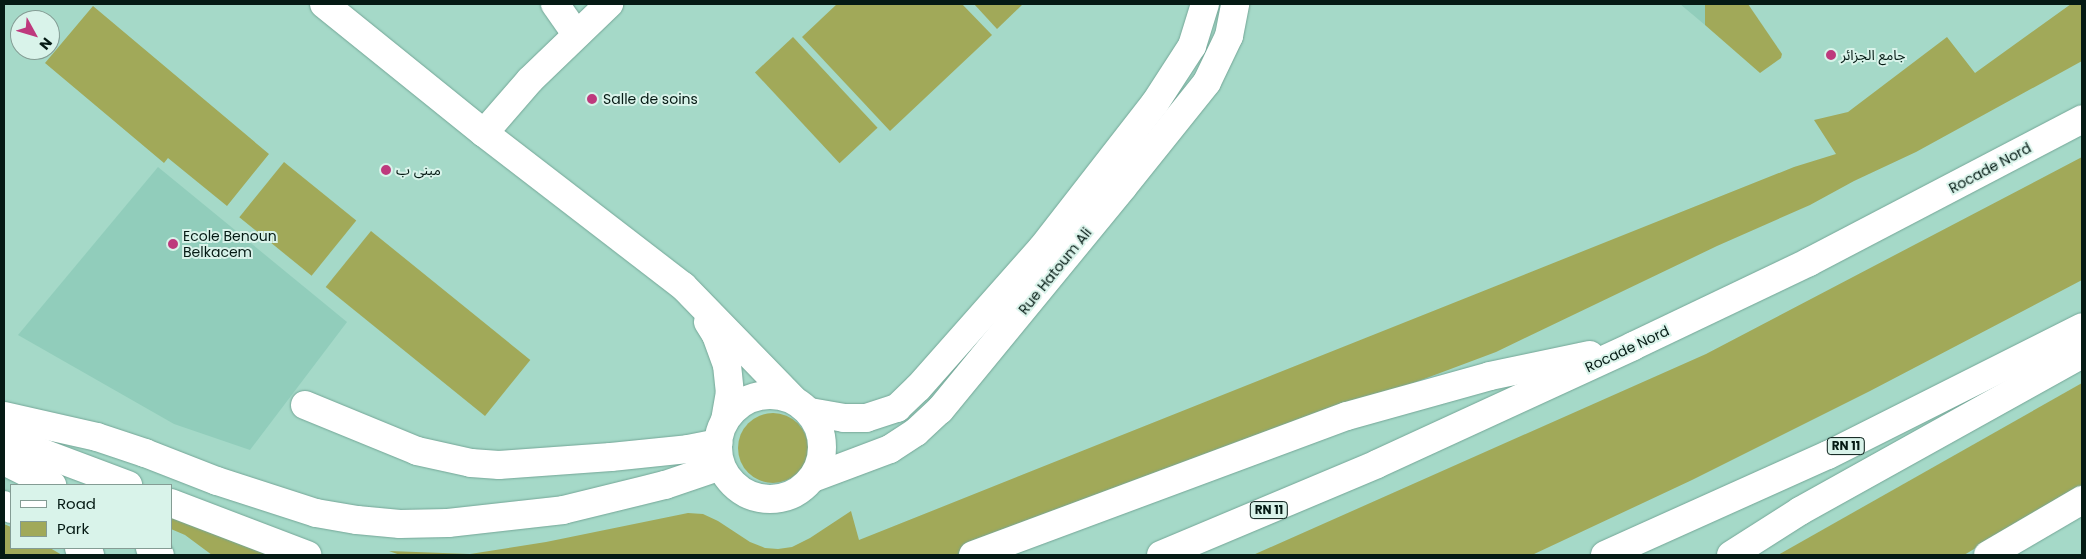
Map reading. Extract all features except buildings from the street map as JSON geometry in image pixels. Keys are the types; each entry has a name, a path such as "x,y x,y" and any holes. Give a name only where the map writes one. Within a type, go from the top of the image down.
{"main road":[{"path":"324,4 484,132 682,286 802,406 819,428 823,445 821,462 813,478 799,491 782,498 763,499 746,494 731,482 721,443 730,392 727,365 716,335 682,286"},
{"path":"555,4 576,34"},
{"path":"484,132 530,80 608,4"},
{"name":"Rue Hatoum Ali","path":"802,406 844,418 866,418 897,408 918,388 1042,248 1155,103 1192,46 1205,4"},
{"name":"Rue Hatoum Ali","path":"813,478 890,449 916,432 940,410 1124,187 1207,82 1229,36 1235,4"},
{"name":"Rocade Nord","path":"1161,555 1368,468 1633,346 1864,234 2082,119"},
{"name":"RN 11","path":"1605,555 1828,455 2082,327"},
{"path":"973,555 1347,416 1490,376 1633,346"},
{"path":"1733,553 1800,511 2082,354"},
{"path":"4,416 96,437 146,453 217,481 316,513 357,520 400,524 448,523 563,510 665,485 721,443 736,408 748,399 763,394 778,394 802,406"},
{"path":"305,405 417,451 471,463 500,465 611,457 688,449 721,443"},
{"path":"4,441 43,453 125,484"},
{"path":"4,461 50,484"},
{"path":"1988,555 2082,500"},
{"path":"172,502 307,555"}],"shaded area":[{"path":"1680,4 1705,4 1705,25"},
{"name":"Ecole Benoun Belkacem","path":"158,167 347,322 250,450 174,424 18,335"}],"green space":[{"path":"837,4 962,4 992,35 890,131 802,37"},
{"path":"974,4 1023,4 997,29"},
{"path":"1705,4 1748,4 1782,54 1781,58 1760,73 1705,25"},
{"path":"2071,4 2082,4 2082,61 1916,152 1854,181 1810,205 1717,246 1496,352 955,555 400,555 389,551 470,554 546,542 688,513 703,514 718,521 750,542 765,548 778,549 792,547 810,538 851,511 859,540 1794,167 1836,154 1814,120 1848,112 1947,37 1975,73"},
{"path":"93,6 269,154 227,206 168,158 164,163 45,63 48,60 60,60 60,45"},
{"path":"793,37 878,128 840,163 755,72"},
{"path":"2082,157 2082,280 1870,391 1692,480 1532,555 1253,555 1706,354"},
{"path":"284,162 356,221 312,276 239,217"},
{"path":"371,231 530,360 485,416 326,287"},
{"path":"2082,383 2082,485 1964,555 1778,555"},
{"path":"773,413 786,416 798,423 805,435 808,448 805,461 798,473 786,480 773,483 760,480 748,473 741,461 738,448 741,435 748,423 760,416"},
{"path":"172,517 268,555 212,555 185,535 172,529"},
{"path":"4,524 10,527 10,549 52,549 62,555 4,555"}],"place":[{"name":"جامع الجزائر","path":"1831,55"},
{"name":"Salle de soins","path":"592,99"},
{"name":"مبنى ب","path":"386,170"},
{"name":"Ecole Benoun Belkacem","path":"173,244"}]}
